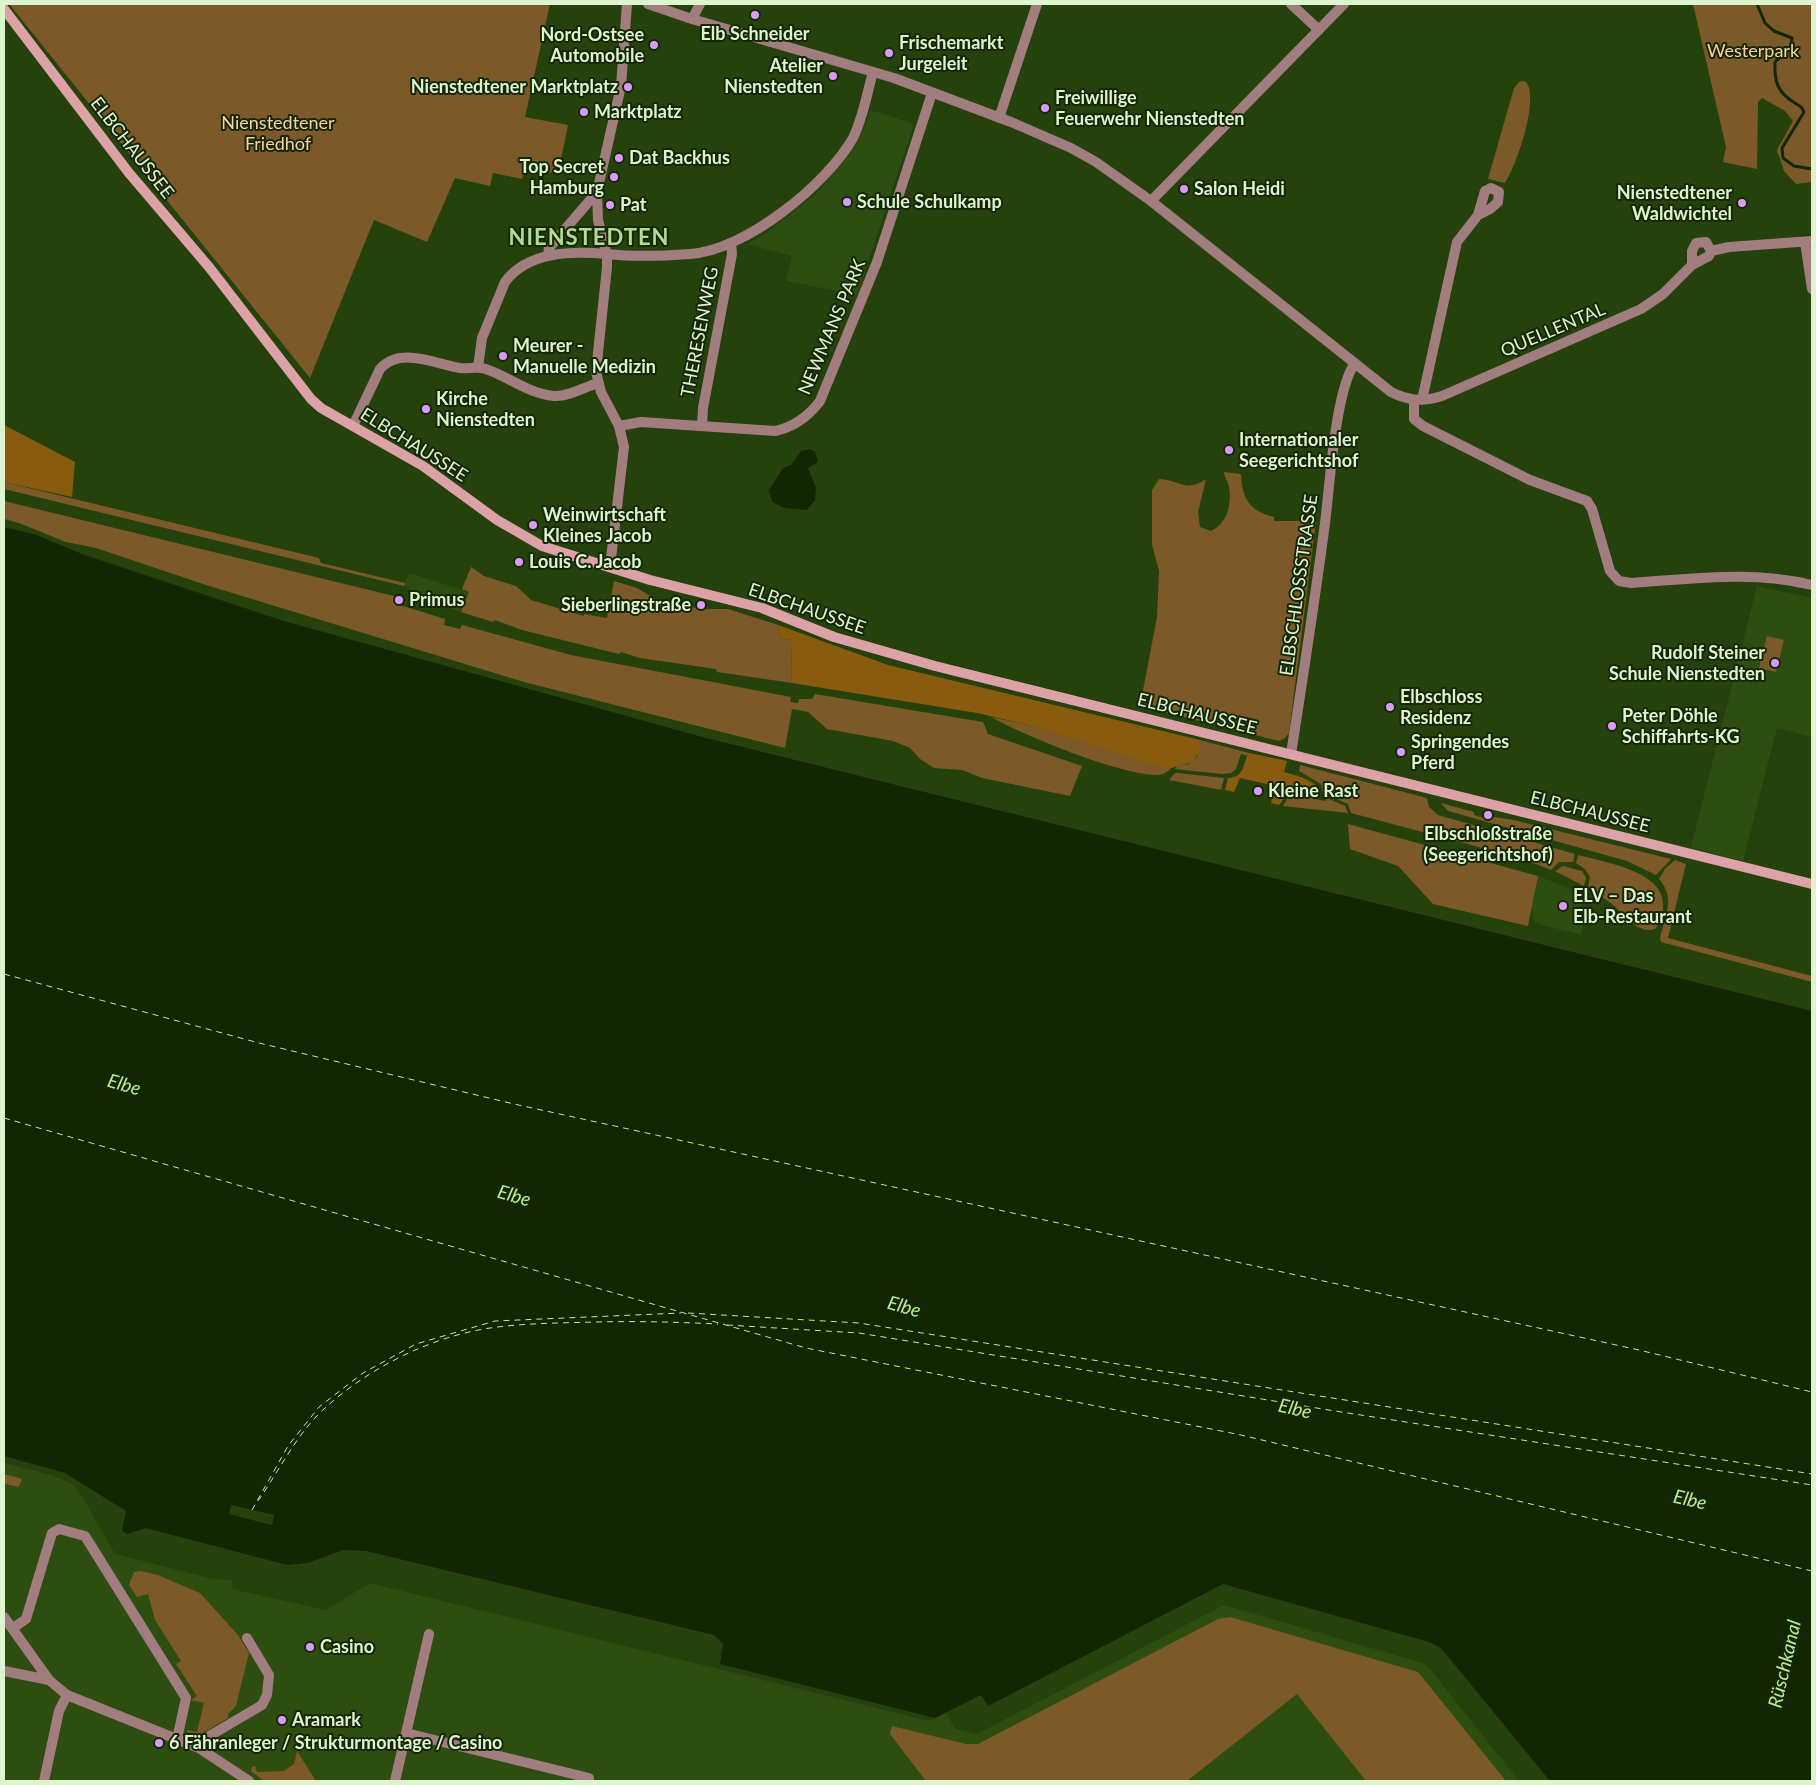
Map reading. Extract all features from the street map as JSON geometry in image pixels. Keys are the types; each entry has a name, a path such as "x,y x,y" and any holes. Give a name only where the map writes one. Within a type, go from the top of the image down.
{"main road":[{"name":"ELBCHAUSSEE","path":"4,9 129,173 209,267 297,384 316,404 441,477 497,520 533,542 650,580 762,608 834,638 880,651 1812,884"}],"street":[{"path":"610,566 623,456 622,436 619,426 598,383 596,362 606,282 607,254 598,220 597,192 622,86 627,4"},
{"path":"648,4 692,19 873,72 1048,137 1084,155 1152,201 1391,392 1418,400"},
{"path":"692,19 700,4"},
{"path":"999,118 1036,4"},
{"path":"1291,4 1319,30"},
{"path":"1152,201 1344,4"},
{"path":"478,367 482,338 493,305 505,282 515,272 548,255 592,252 607,254 692,254 731,243 760,228 800,197 842,152 856,129 873,72"},
{"name":"NEWMANS PARK","path":"619,426 641,422 764,432 784,430 804,418 820,401 875,269 932,93"},
{"path":"548,255 549,248 597,192"},
{"path":"1478,215 1457,242 1414,419 1423,426 1530,480 1587,501 1592,509 1610,571 1619,581 1631,583 1699,578 1762,577 1812,585"},
{"name":"QUELLENTAL","path":"1418,400 1442,396 1640,309 1663,294 1692,265 1708,256 1710,251 1706,242 1696,243 1692,251 1692,265"},
{"path":"1809,242 1812,289"},
{"name":"QUELLENTAL","path":"1710,251 1729,247 1809,242"},
{"name":"THERESENWEG","path":"702,426 703,408 732,254 731,243"},
{"path":"354,426 377,373 393,358 406,357 460,368 478,367 520,386 554,396 567,394 598,383"},
{"name":"ELBSCHLOSSSTRASSE","path":"1291,754 1315,597 1339,416 1348,374 1355,363"},
{"path":"13,1628 26,1619 52,1532 59,1529 85,1536 186,1698 177,1739"},
{"path":"4,1617 49,1680 67,1695 199,1748 249,1781"},
{"path":"395,1781 429,1634"},
{"path":"199,1748 211,1735 262,1706 267,1695 269,1675 247,1638"},
{"path":"4,1671 49,1680"},
{"path":"44,1781 59,1711 67,1695"},
{"path":"406,1733 589,1778 589,1781"}],"shaded area":[{"name":"Schule Schulkamp","path":"870,110 914,124 857,295 786,281 792,256 747,244 762,236 815,195 853,150 864,129"},
{"path":"4,425 75,462 72,497 4,482"},
{"path":"409,573 469,592 461,612 437,604 404,586"},
{"name":"Rudolf Steiner Schule Nienstedten","path":"1757,586 1812,598 1812,737 1777,728 1743,861 1691,847"},
{"path":"778,625 888,665 1200,740 1199,752 1193,762 1168,769 1024,724 977,713 792,683 791,640 780,638"},
{"path":"1249,753 1287,761 1284,772 1311,782 1319,788 1319,793 1307,792 1286,796 1279,805 1271,803 1275,786 1240,778 1234,792 1225,790 1228,778 1234,777 1241,772"},
{"path":"1538,876 1584,894 1578,914 1586,917 1581,935 1534,921 1532,907"},
{"path":"4,1463 55,1476 73,1485 82,1496 115,1554 213,1579 232,1580 232,1589 326,1610 370,1583 929,1721 946,1712 955,1729 977,1734 1224,1605 1426,1664 1519,1781 4,1781"}],"green space":[{"name":"Nienstedtener Friedhof","path":"9,4 550,4 525,117 568,125 558,174 525,167 522,179 493,173 490,186 455,178 427,242 374,220 310,378"},
{"name":"Westerpark","path":"1693,4 1812,4 1812,182 1796,184 1784,171 1777,150 1793,121 1785,111 1762,98 1758,102 1757,169 1723,162 1726,147"},
{"path":"1519,82 1526,82 1530,90 1530,102 1525,132 1515,163 1505,183 1488,179 1514,88"},
{"path":"1224,472 1241,474 1243,490 1248,502 1258,511 1274,517 1274,521 1316,521 1289,733 1279,741 1140,706 1157,617 1159,571 1152,544 1152,490 1159,479 1183,485 1193,485 1206,479 1198,512 1200,527 1211,531 1221,524 1229,507 1230,493"},
{"path":"4,482 319,558 321,563 405,583 404,586 4,489"},
{"path":"4,501 398,597 400,605 445,619 444,625 460,629 462,625 571,655 791,697 790,702 798,703 799,699 812,699 815,694 983,722 988,734 1082,766 1070,796 982,778 962,770 934,768 920,759 910,748 893,741 827,729 808,712 792,709 785,748 524,682 206,585 96,548 66,542 4,519"},
{"path":"471,567 484,576 516,586 531,600 584,616 584,614 607,618 614,581 637,588 662,603 704,609 728,609 778,625 780,638 791,640 792,683 717,672 716,669 640,658 621,652 619,654 522,630 495,620 493,622 461,612 469,592 462,589"},
{"path":"1767,636 1784,640 1776,672 1759,668"},
{"path":"991,717 1024,724 1171,769 1157,775 1120,769 1049,744"},
{"path":"1200,740 1249,753 1248,756 1241,754 1236,769 1231,773 1222,774 1175,769 1177,766 1189,764 1197,757"},
{"path":"1300,765 1427,798 1429,807 1438,815 1575,854 1573,862 1559,862 1551,870 1520,858 1351,813 1348,804 1323,793 1321,784 1299,771"},
{"path":"1175,773 1224,778 1221,790 1169,780"},
{"path":"1306,794 1315,796 1315,799 1326,801 1327,798 1345,806 1348,813 1283,806 1287,799"},
{"path":"1441,803 1474,812 1474,815 1487,819 1488,816 1514,820 1671,859 1656,875 1627,861 1448,811"},
{"path":"1348,824 1538,876 1528,926 1433,904 1398,866 1350,849"},
{"path":"1578,855 1631,870 1655,885 1661,895 1663,907 1655,929 1643,929 1637,926 1612,904 1588,888 1590,877 1585,869 1576,863"},
{"path":"1675,860 1686,864 1668,938 1812,976 1812,982 1661,942 1660,938 1668,908 1668,900 1664,886 1659,879 1665,869"},
{"path":"1563,866 1582,871 1586,878 1584,886 1555,871"},
{"path":"4,1474 22,1479 19,1487 5,1484 4,1490"},
{"path":"141,1571 158,1575 200,1593 238,1635 249,1653 236,1706 228,1714 228,1718 196,1737 187,1732 187,1730 197,1732 204,1703 191,1700 197,1696 176,1664 181,1661 155,1620 148,1594 137,1597 129,1585 134,1572"},
{"path":"1230,1617 1418,1672 1506,1781 1366,1781 1297,1694 1187,1781 926,1781 890,1734 892,1726 966,1744 978,1744 1218,1619"},
{"path":"297,1751 316,1781 264,1781 251,1771 252,1767 255,1766 257,1772 284,1771 294,1764"}],"water":[{"path":"810,449 815,452 818,462 808,468 816,488 815,500 807,510 784,508 772,502 769,490 783,468 791,465 801,451"},
{"path":"4,527 34,534 85,555 284,621 706,738 1812,1011 1812,1781 1550,1781 1441,1648 1429,1642 1223,1584 988,1706 981,1695 935,1718 720,1664 723,1644 714,1635 366,1551 343,1550 308,1563 287,1565 146,1528 127,1534 122,1531 126,1511 65,1473 4,1456"}],"pier":[{"path":"231,1505 274,1515 272,1525 229,1514"}],"waterway":[{"path":"1757,4 1765,23 1774,31 1792,38 1789,49 1775,62 1775,75 1781,91 1801,107 1804,112 1782,148 1783,158 1794,166 1812,169"}],"ferry route":[{"path":"4,974 259,1043 514,1104 1639,1350 1812,1392"},
{"path":"4,1118 806,1348 1241,1435 1812,1571"},
{"path":"252,1510 288,1446 319,1407 363,1373 416,1344 495,1321 681,1313"},
{"path":"688,1313 859,1323 1812,1474"},
{"path":"258,1501 297,1441 325,1408 342,1393 381,1367 423,1347 467,1332 516,1325 627,1322 718,1324"},
{"path":"727,1325 859,1333 1335,1411 1812,1485"}],"place":[{"name":"Elb Schneider","path":"755,15"},
{"name":"Nord-Ostsee Automobile","path":"654,45"},
{"name":"Frischemarkt Jurgeleit","path":"889,53"},
{"name":"Atelier Nienstedten","path":"833,76"},
{"name":"Nienstedtener Marktplatz","path":"628,87"},
{"name":"Freiwillige Feuerwehr Nienstedten","path":"1045,108"},
{"name":"Marktplatz","path":"584,112"},
{"name":"Dat Backhus","path":"619,158"},
{"name":"Top Secret Hamburg","path":"614,177"},
{"name":"Salon Heidi","path":"1184,189"},
{"name":"Schule Schulkamp","path":"847,202"},
{"name":"Nienstedtener Waldwichtel","path":"1742,203"},
{"name":"Pat","path":"610,205"},
{"name":"Meurer - Manuelle Medizin","path":"503,356"},
{"name":"Kirche Nienstedten","path":"426,409"},
{"name":"Internationaler Seegerichtshof","path":"1229,450"},
{"name":"Weinwirtschaft Kleines Jacob","path":"533,525"},
{"name":"Louis C. Jacob","path":"519,562"},
{"name":"Primus","path":"399,600"},
{"name":"Sieberlingstraße","path":"701,605"},
{"name":"Rudolf Steiner Schule Nienstedten","path":"1775,663"},
{"name":"Elbschloss Residenz","path":"1390,707"},
{"name":"Peter Döhle Schiffahrts-KG","path":"1612,726"},
{"name":"Springendes Pferd","path":"1401,752"},
{"name":"Kleine Rast","path":"1258,791"},
{"name":"Elbschloßstraße (Seegerichtshof)","path":"1488,815"},
{"name":"ELV – Das Elb-Restaurant","path":"1563,906"},
{"name":"Casino","path":"310,1647"},
{"name":"Aramark","path":"282,1720"},
{"name":"6 Fähranleger / Strukturmontage / Casino","path":"159,1743"}],"district":[{"name":"NIENSTEDTEN","path":"589,238"}],"water label":[{"name":"Elbe","path":"124,1085"},
{"name":"Elbe","path":"514,1196"},
{"name":"Elbe","path":"904,1307"},
{"name":"Elbe","path":"1295,1409"},
{"name":"Elbe","path":"1690,1500"},
{"name":"Rüschkanal","path":"1785,1664"}]}
